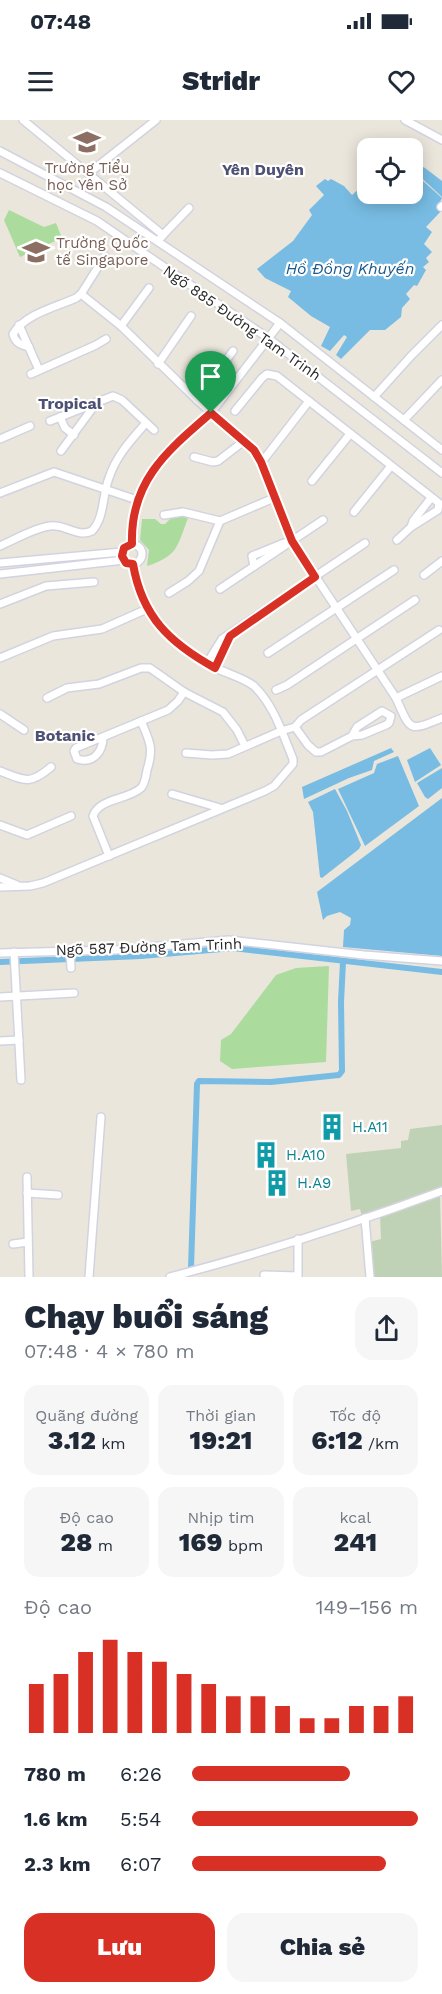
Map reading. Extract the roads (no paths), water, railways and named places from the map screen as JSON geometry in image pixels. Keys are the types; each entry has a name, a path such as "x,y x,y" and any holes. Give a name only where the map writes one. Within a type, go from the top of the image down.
{"street":[{"name":"Ngõ 885 Đường Tam Trinh","path":"23,120 89,173 161,238"},
{"path":"89,173 156,120"},
{"path":"405,120 415,122 442,140"},
{"name":"Ngõ 885 Đường Tam Trinh","path":"0,151 161,238 280,323 442,450"},
{"name":"Ngõ 885 Đường Tam Trinh","path":"0,173 96,221 268,338 442,473"},
{"path":"161,238 189,208"},
{"path":"39,370 29,347 22,345 13,334 19,325 30,318 81,294 105,256"},
{"path":"121,326 149,288"},
{"path":"81,294 121,326 158,364 254,450 261,462 292,541 396,698 410,726 419,728 442,718"},
{"path":"158,364 191,316"},
{"path":"132,544 137,500 160,460 211,413 280,323"},
{"path":"374,397 442,326"},
{"path":"31,374 106,339"},
{"path":"197,400 233,351"},
{"path":"235,411 267,374 278,376 439,504 439,509 411,527 397,540"},
{"path":"404,420 442,380"},
{"path":"50,421 113,396 154,430"},
{"path":"261,462 309,401"},
{"path":"62,451 97,402"},
{"path":"60,417 65,428 74,435"},
{"path":"0,546 53,526 81,534 92,531 100,519 111,472 124,449 146,423"},
{"path":"0,439 30,426"},
{"path":"312,481 350,434"},
{"path":"194,457 213,462 218,461 244,441"},
{"path":"354,512 391,466"},
{"path":"0,493 54,472 137,500"},
{"path":"164,515 183,512 220,521 274,498"},
{"path":"411,527 431,498"},
{"path":"220,589 323,520"},
{"path":"169,593 199,571 220,521"},
{"path":"207,663 222,639 230,636 365,543"},
{"path":"0,563 122,552 132,544 139,547 142,554 140,561 133,564 124,560 0,574"},
{"path":"122,552 124,560"},
{"path":"22,560 23,571"},
{"path":"424,575 442,561"},
{"path":"0,887 37,886 274,786 289,770 293,759 273,711 253,686 215,668 181,648 168,636 147,609 135,577 133,564"},
{"path":"268,653 394,570"},
{"path":"0,604 46,586 94,582"},
{"path":"276,690 415,600"},
{"path":"0,648 2,657 53,636 102,629 147,609"},
{"path":"186,753 220,755 281,730 295,727 301,720 439,630"},
{"path":"215,668 230,636"},
{"path":"47,698 67,688 99,684 146,667 184,692 223,712 237,730 245,746"},
{"path":"396,698 442,676"},
{"path":"103,737 168,710 184,692"},
{"path":"295,727 308,746 316,752 321,752 352,736 362,735 386,725 391,716 382,711 357,727 352,736"},
{"path":"0,714 24,730"},
{"path":"109,856 93,816 101,806 136,791 143,785 152,751 141,721"},
{"path":"0,771 30,780 40,776 51,767"},
{"path":"172,794 220,808"},
{"path":"0,825 27,835 71,816"},
{"path":"0,878 20,886"},
{"name":"Ngõ 587 Đường Tam Trinh","path":"0,953 14,959 229,940 442,961"},
{"path":"70,953 71,966"},
{"path":"14,959 21,1080"},
{"path":"0,997 75,993"},
{"path":"0,1041 19,1040"},
{"path":"89,1277 102,1118"},
{"path":"27,1177 29,1277"},
{"path":"170,1277 224,1263 442,1191"},
{"path":"27,1192 58,1195"},
{"path":"365,1218 370,1277"},
{"path":"264,1275 298,1276 298,1239"},
{"path":"13,1244 28,1242"}],"water":[{"path":"423,167 442,181 442,197 423,179"},
{"name":"Hồ Đồng Khuyến","path":"325,179 328,181 331,179 344,186 352,195 357,191 357,204 423,204 423,181 442,198 439,204 442,210 426,227 432,232 424,244 432,252 426,258 429,262 423,267 426,270 417,286 414,285 406,294 410,299 402,308 401,317 385,330 370,330 341,359 336,355 347,337 344,335 330,351 321,346 330,327 311,316 288,297 291,291 265,278 257,269 293,241 312,215 309,210 324,195 316,186"},
{"path":"391,748 394,752 374,761 372,770 304,799 302,787"},
{"path":"430,748 441,765 415,782 407,760"},
{"path":"398,756 419,806 365,846 338,789 374,773 377,764"},
{"path":"442,768 442,788 428,799 417,783"},
{"path":"335,789 361,845 322,878 320,877 313,812 308,802"},
{"path":"442,798 442,956 343,947 344,930 350,925 351,918 340,912 327,916 323,920 317,892"}],"waterway":[{"path":"0,962 141,956 233,948 442,972"},
{"path":"191,1268 197,1084 199,1081 271,1082 339,1075 342,1071 343,962"}],"place":[{"name":"Trường Tiểu học Yên Sở","path":"87,142"},
{"name":"Trường Quốc tế Singapore","path":"36,252"},
{"name":"H.A11","path":"332,1127"},
{"name":"H.A10","path":"266,1155"},
{"name":"H.A9","path":"277,1183"}],"district":[{"name":"Yên Duyên","path":"263,169"},
{"name":"Tropical","path":"70,403"},
{"name":"Botanic","path":"65,735"}]}
